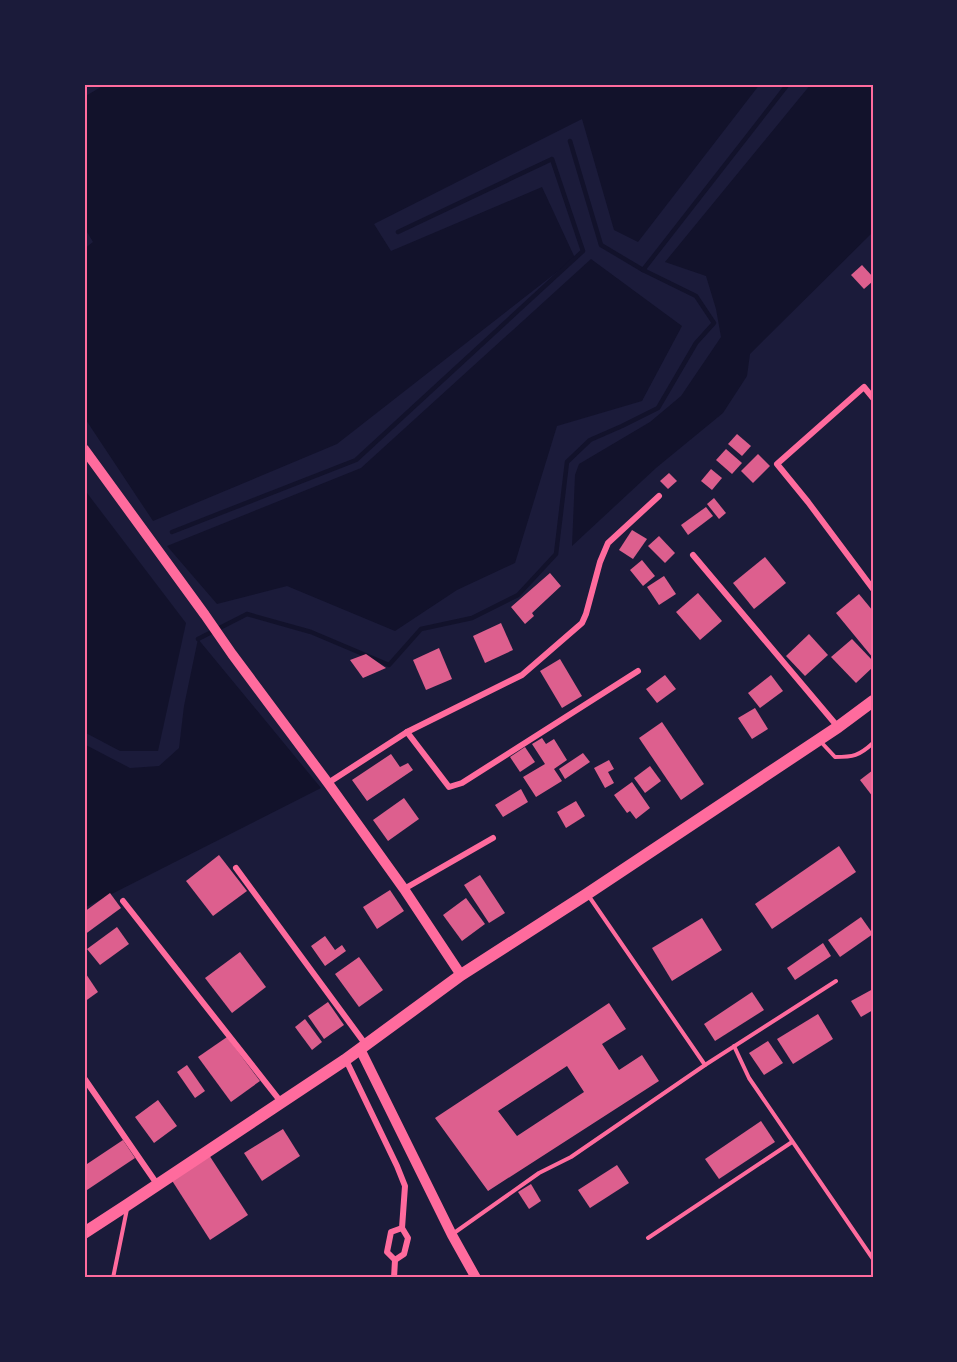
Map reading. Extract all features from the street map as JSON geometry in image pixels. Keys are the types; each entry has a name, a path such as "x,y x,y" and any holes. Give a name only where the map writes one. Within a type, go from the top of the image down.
{"main road":[{"path":"84,449 404,889 461,975"},
{"path":"84,1233 345,1060 461,975 819,740 873,701"},
{"path":"363,1047 452,1235 476,1278"}],"street":[{"path":"873,398 864,387 777,464 873,589"},
{"path":"328,783 406,732 522,675 582,623 608,543 659,496"},
{"path":"693,555 838,727"},
{"path":"406,732 449,787 462,783 638,671"},
{"path":"404,889 493,838"},
{"path":"236,868 363,1047"},
{"path":"123,901 281,1103"},
{"path":"345,1060 405,1186 402,1228 408,1238 404,1254 395,1260"},
{"path":"84,1078 158,1185"},
{"path":"394,1278 395,1260 387,1252 391,1232 402,1228"}],"lane":[{"path":"819,740 835,757 850,757 873,744"},
{"path":"587,894 705,1065"},
{"path":"452,1235 539,1173 571,1157 705,1065 836,981"},
{"path":"734,1046 749,1078 873,1258"},
{"path":"648,1238 792,1142"},
{"path":"113,1278 127,1205"}],"shaded area":[{"path":"106,84 760,84 638,242 614,230 582,119 374,224 391,251 542,187 575,258 337,444 153,521 84,417 84,249 93,242 84,227 84,97"},
{"path":"811,84 873,84 873,232 750,354 747,376 723,413 656,468 572,546 575,475 579,464 650,422 681,396 721,337 716,309 706,276 665,262"},
{"path":"591,259 682,326 642,401 557,426 515,563 457,590 395,631 287,586 217,604 167,546 361,468"},
{"path":"84,489 186,623 158,751 120,751 84,732"},
{"path":"198,639 321,788 84,908 84,744 130,768 159,766 179,748 184,706"}],"building":[{"path":"862,265 873,277 873,281 864,289 851,275"},
{"path":"737,434 751,446 742,456 728,444"},
{"path":"726,449 742,463 732,474 716,460"},
{"path":"758,454 770,466 753,483 741,471"},
{"path":"711,469 722,478 712,490 701,481"},
{"path":"669,473 677,481 668,489 660,481"},
{"path":"714,498 726,513 719,519 707,504"},
{"path":"706,507 713,516 688,535 681,525"},
{"path":"632,530 647,539 633,559 619,550"},
{"path":"659,536 675,553 665,563 648,546"},
{"path":"765,557 786,583 754,609 733,583"},
{"path":"642,560 655,576 643,586 630,570"},
{"path":"550,573 561,586 532,613 534,616 525,624 511,607"},
{"path":"664,576 676,594 659,605 647,587"},
{"path":"698,593 722,621 700,640 676,612"},
{"path":"859,594 873,611 873,658 836,613"},
{"path":"501,623 513,650 485,663 473,636"},
{"path":"809,634 828,655 805,676 786,656"},
{"path":"852,639 873,661 873,667 856,683 831,657"},
{"path":"439,648 452,679 426,690 413,660"},
{"path":"366,654 386,668 363,678 350,660"},
{"path":"560,659 582,696 562,708 540,671"},
{"path":"665,675 676,689 657,703 646,689"},
{"path":"771,675 783,691 760,708 748,693"},
{"path":"755,708 768,729 752,739 738,718"},
{"path":"662,722 704,784 681,800 639,738"},
{"path":"542,738 546,744 554,739 567,760 554,769 562,781 536,797 523,777 545,764 532,744"},
{"path":"525,747 535,762 520,772 510,757"},
{"path":"583,753 590,762 565,779 559,769"},
{"path":"391,754 400,767 408,763 413,770 367,801 352,780"},
{"path":"609,760 614,769 608,772 614,783 605,788 594,768"},
{"path":"650,766 661,781 645,793 634,778"},
{"path":"873,770 873,797 860,780"},
{"path":"632,782 650,808 636,819 630,811 627,813 614,795"},
{"path":"521,789 528,802 503,817 495,805"},
{"path":"404,798 419,819 388,841 373,820"},
{"path":"576,801 585,816 566,828 557,812"},
{"path":"839,846 856,872 772,929 755,904"},
{"path":"219,855 247,891 213,916 186,881"},
{"path":"480,875 505,913 489,923 464,885"},
{"path":"390,890 404,911 377,929 363,907"},
{"path":"110,893 121,908 84,935 84,912"},
{"path":"466,898 485,924 462,941 443,915"},
{"path":"861,917 873,934 840,957 828,940"},
{"path":"702,918 722,950 672,981 652,948"},
{"path":"117,927 129,944 100,965 87,949"},
{"path":"325,936 335,950 342,945 346,951 325,966 311,946"},
{"path":"823,943 831,956 795,980 787,968"},
{"path":"240,952 266,987 232,1013 205,978"},
{"path":"359,957 383,990 359,1007 335,974"},
{"path":"84,971 98,992 84,1002"},
{"path":"873,989 873,1010 861,1017 851,1001"},
{"path":"752,992 764,1010 715,1041 704,1024"},
{"path":"328,1002 344,1025 324,1039 308,1016"},
{"path":"609,1003 626,1029 602,1044 619,1070 642,1055 659,1081 488,1191 435,1118","holes":["567,1066 584,1092 517,1136 498,1111"]},
{"path":"818,1014 833,1039 793,1064 777,1039"},
{"path":"305,1019 322,1042 312,1050 295,1027"},
{"path":"227,1037 260,1081 231,1102 198,1057"},
{"path":"768,1041 783,1063 764,1075 749,1053"},
{"path":"187,1065 205,1091 195,1098 177,1072"},
{"path":"158,1100 177,1126 154,1143 135,1117"},
{"path":"761,1121 775,1142 719,1179 705,1159"},
{"path":"283,1129 300,1156 262,1181 244,1153"},
{"path":"123,1140 135,1158 84,1192 84,1166"},
{"path":"209,1155 248,1215 210,1240 171,1179"},
{"path":"617,1165 629,1183 590,1208 578,1190"},
{"path":"531,1184 541,1201 529,1209 518,1192"}],"waterway":[{"path":"198,639 247,614 311,632 389,665 421,629 472,618 518,595 556,554 567,462 590,440 658,408 696,343 714,323 696,296 643,270 788,84"},
{"path":"570,141 601,245 643,270"},
{"path":"172,532 356,460 583,251 552,159 398,232"}]}
